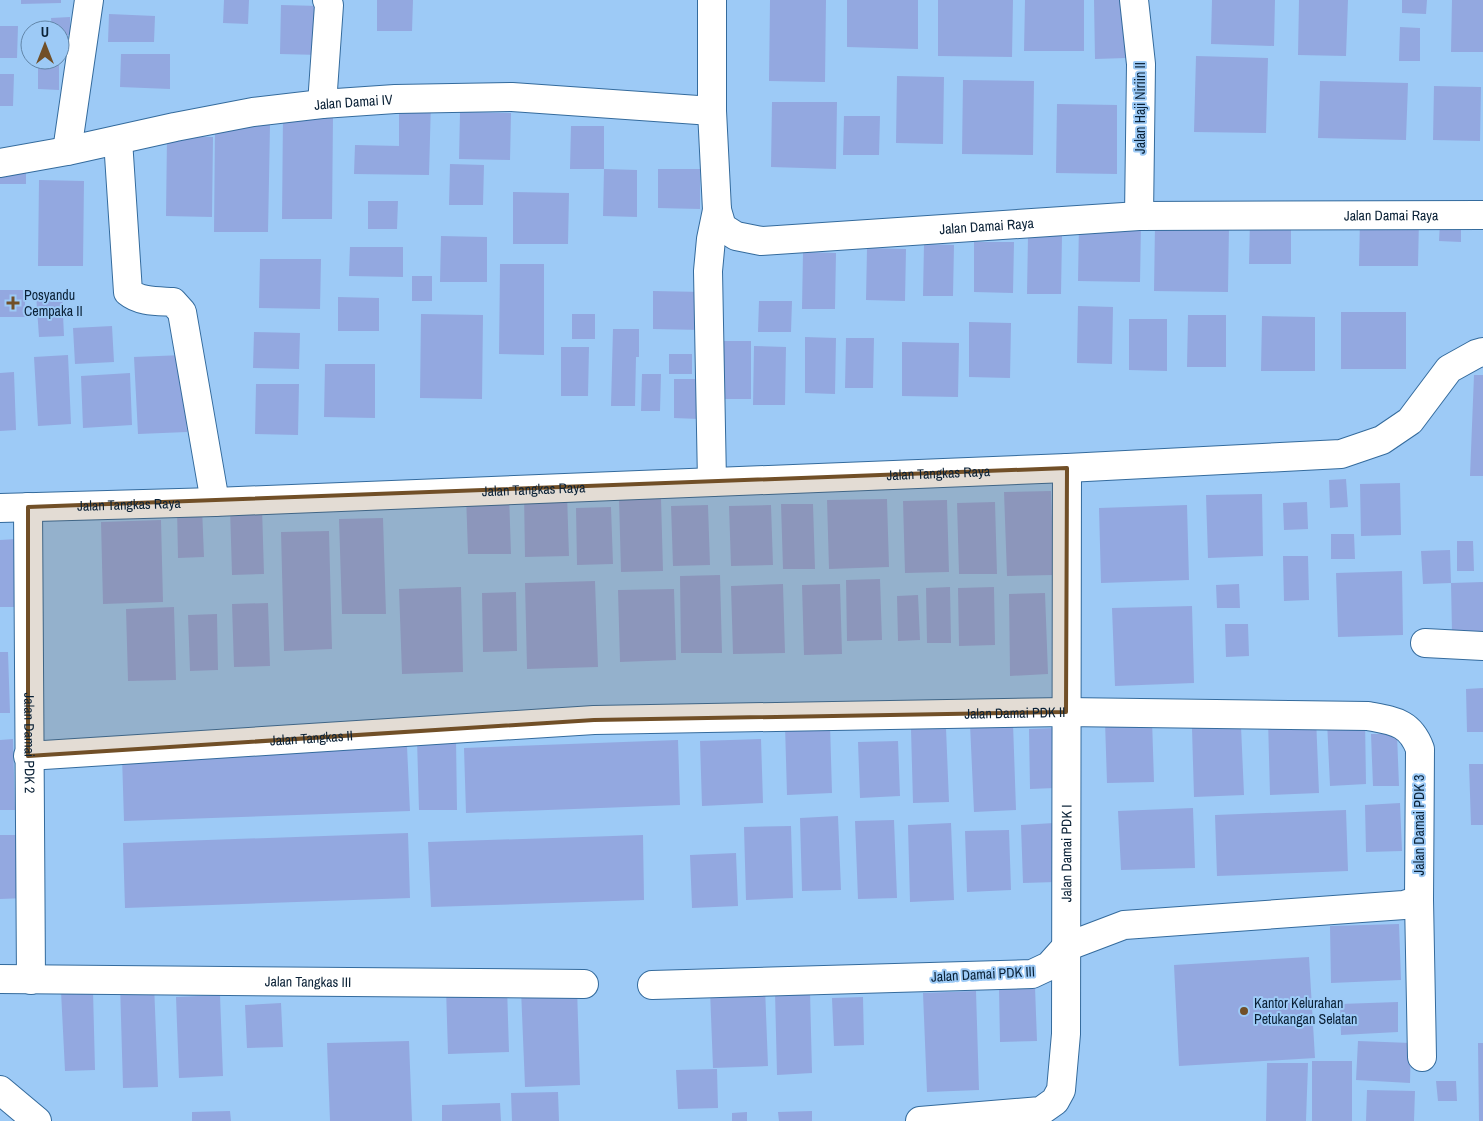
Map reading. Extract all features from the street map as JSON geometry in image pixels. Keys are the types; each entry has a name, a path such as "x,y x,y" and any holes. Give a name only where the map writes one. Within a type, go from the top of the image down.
{"street":[{"path":"67,151 89,0"},
{"path":"322,104 327,0"},
{"name":"Jalan Damai Raya","path":"712,0 712,111 717,210 722,228 736,236 762,241 1139,216 1483,215"},
{"name":"Jalan Haji Niriin II","path":"1134,0 1141,64 1139,216"},
{"name":"Jalan Damai IV","path":"0,163 254,112 322,104 396,99 512,97 712,111"},
{"path":"118,140 128,292 141,299 173,302 182,312 215,502"},
{"path":"712,482 708,271 711,239 717,210"},
{"path":"1067,468 1341,454 1382,440 1410,421 1449,369 1483,352"},
{"name":"Jalan Tangkas Raya","path":"0,508 215,502 1067,468"},
{"name":"Jalan Damai PDK I","path":"920,1121 1041,1111 1055,1101 1060,1090 1066,1034 1067,468"},
{"name":"Jalan Damai PDK 2","path":"28,507 28,756 31,980"},
{"path":"1425,643 1483,646"},
{"name":"Jalan Damai PDK II","path":"594,720 1066,712 1368,716 1402,725 1415,736 1420,750"},
{"name":"Jalan Tangkas II","path":"28,756 594,720"},
{"name":"Jalan Damai PDK 3","path":"1420,750 1419,900 1422,1057"},
{"name":"Jalan Damai PDK III","path":"652,984 1032,974 1049,966 1066,947 1124,925 1404,904 1419,900"},
{"name":"Jalan Tangkas III","path":"0,979 584,984"},
{"path":"0,1090 37,1121"}],"highlighted area":[{"path":"1067,468 1066,712 594,720 28,756 28,507"}],"building":[{"path":"21,0 61,0 61,3 21,4"},
{"path":"224,0 249,0 248,24 223,23"},
{"path":"377,0 413,0 412,31 377,31"},
{"path":"770,0 826,0 825,82 769,81"},
{"path":"847,0 918,0 918,49 847,47"},
{"path":"938,0 1013,0 1012,57 938,56"},
{"path":"1025,0 1084,0 1084,51 1024,51"},
{"path":"1094,0 1125,0 1126,58 1095,59"},
{"path":"1212,0 1275,0 1274,46 1211,44"},
{"path":"1299,0 1348,0 1346,56 1298,55"},
{"path":"1402,0 1427,0 1426,14 1402,13"},
{"path":"1452,0 1483,0 1483,52 1451,52"},
{"path":"281,5 320,6 320,55 280,54"},
{"path":"109,14 155,16 154,42 108,42"},
{"path":"70,17 70,20 51,20 51,18"},
{"path":"0,26 18,26 17,58 0,58"},
{"path":"1400,27 1420,28 1420,61 1399,61"},
{"path":"121,54 170,54 170,89 120,87"},
{"path":"1196,56 1268,58 1266,133 1194,132"},
{"path":"38,70 59,70 59,90 38,89"},
{"path":"0,74 14,74 13,106 0,106"},
{"path":"897,76 944,77 943,144 896,143"},
{"path":"963,80 1034,81 1033,155 962,154"},
{"path":"1320,81 1408,83 1406,140 1318,138"},
{"path":"1434,86 1481,87 1480,141 1433,140"},
{"path":"399,101 431,101 429,175 354,174 355,145 399,146"},
{"path":"772,102 837,102 836,169 771,167"},
{"path":"1057,104 1117,105 1117,174 1056,173"},
{"path":"460,112 511,113 510,160 459,159"},
{"path":"283,115 333,116 332,219 282,219"},
{"path":"844,116 880,116 879,155 843,155"},
{"path":"215,124 270,125 268,232 214,232"},
{"path":"571,126 604,126 604,169 570,169"},
{"path":"167,136 213,137 212,217 166,216"},
{"path":"0,164 26,164 26,184 0,184"},
{"path":"450,164 484,165 483,205 449,205"},
{"path":"604,169 637,170 637,217 603,216"},
{"path":"658,169 700,169 700,209 658,208"},
{"path":"39,180 84,181 83,266 38,266"},
{"path":"513,192 569,193 568,244 513,244"},
{"path":"368,201 398,201 397,229 368,229"},
{"path":"1360,218 1419,219 1418,266 1359,266"},
{"path":"1250,220 1291,221 1291,264 1249,264"},
{"path":"1079,222 1141,224 1140,282 1078,281"},
{"path":"1440,222 1461,223 1461,242 1439,241"},
{"path":"1155,225 1229,226 1228,292 1154,291"},
{"path":"441,236 487,237 487,282 440,282"},
{"path":"1028,236 1062,236 1061,294 1027,294"},
{"path":"974,242 1014,242 1013,293 974,292"},
{"path":"924,244 954,245 953,296 923,296"},
{"path":"350,247 403,247 403,277 349,276"},
{"path":"867,248 906,249 905,301 866,300"},
{"path":"803,252 836,253 835,309 802,309"},
{"path":"260,259 321,259 320,309 259,308"},
{"path":"500,264 544,264 544,355 499,354"},
{"path":"412,276 432,276 432,301 412,301"},
{"name":"Posyandu Cempaka II","path":"0,290 25,290 25,317 0,317"},
{"path":"653,291 703,292 702,330 653,329"},
{"path":"62,293 64,336 39,337 36,294"},
{"path":"338,297 379,298 379,331 338,331"},
{"path":"759,301 792,301 791,332 758,332"},
{"path":"1078,306 1113,307 1112,364 1077,363"},
{"path":"1341,312 1406,312 1406,369 1341,369"},
{"path":"421,314 483,315 482,399 420,398"},
{"path":"572,314 595,314 595,339 572,339"},
{"path":"1188,315 1226,315 1226,367 1187,367"},
{"path":"1262,316 1315,317 1315,371 1261,371"},
{"path":"1129,319 1167,319 1167,371 1129,370"},
{"path":"969,322 1011,323 1010,378 969,377"},
{"path":"112,326 114,362 75,364 73,328"},
{"path":"613,329 639,329 639,357 636,357 635,406 611,406"},
{"path":"254,332 300,333 299,369 253,368"},
{"path":"805,337 836,338 835,394 805,393"},
{"path":"846,338 874,338 873,388 845,388"},
{"path":"719,341 751,341 751,399 718,399"},
{"path":"902,342 959,343 958,397 902,396"},
{"path":"754,346 786,347 785,405 753,405"},
{"path":"561,347 589,347 588,396 561,396"},
{"path":"669,354 692,354 692,374 669,374"},
{"path":"68,355 71,424 38,426 34,357"},
{"path":"183,355 187,432 138,434 134,357"},
{"path":"325,364 375,364 375,418 324,417"},
{"path":"14,372 16,430 0,431 0,373"},
{"path":"130,373 132,425 83,428 81,376"},
{"path":"642,374 661,374 660,411 641,411"},
{"path":"1474,375 1483,375 1483,476 1470,476"},
{"path":"674,379 700,379 699,419 674,418"},
{"path":"256,384 299,384 298,435 255,434"},
{"path":"1346,479 1348,507 1330,508 1329,480"},
{"path":"1400,483 1401,535 1361,536 1360,484"},
{"path":"1051,491 1054,575 1007,576 1004,492"},
{"path":"509,493 511,554 468,554 466,494"},
{"path":"567,493 569,556 525,557 524,494"},
{"path":"1262,494 1263,556 1208,558 1206,495"},
{"path":"661,498 663,571 621,572 619,499"},
{"path":"887,499 889,567 829,569 827,500"},
{"path":"947,500 949,572 905,573 903,501"},
{"path":"995,502 997,574 959,574 957,503"},
{"path":"1307,502 1308,529 1284,530 1283,503"},
{"path":"781,504 813,504 815,569 783,569"},
{"path":"708,505 710,565 673,566 671,506"},
{"path":"771,505 773,565 731,566 729,506"},
{"path":"1187,505 1189,580 1101,583 1099,508"},
{"path":"202,507 204,557 178,558 177,508"},
{"path":"262,507 264,574 232,575 230,508"},
{"path":"611,507 613,564 577,565 576,508"},
{"path":"383,518 386,614 342,614 339,519"},
{"path":"161,520 163,602 103,604 101,522"},
{"path":"329,531 332,649 284,651 281,532"},
{"path":"1331,534 1354,534 1355,559 1331,559"},
{"path":"16,539 18,607 0,607 0,540"},
{"path":"1457,541 1473,541 1474,571 1457,571"},
{"path":"1450,550 1451,583 1423,584 1421,551"},
{"path":"1283,556 1308,556 1309,600 1284,601"},
{"path":"1402,571 1403,635 1338,637 1336,573"},
{"path":"720,575 722,653 681,653 680,576"},
{"path":"880,579 882,640 847,641 846,580"},
{"path":"595,581 598,667 527,669 525,583"},
{"path":"1483,582 1483,633 1452,633 1451,583"},
{"path":"783,584 785,653 733,654 731,586"},
{"path":"840,584 842,654 804,655 802,585"},
{"path":"1239,584 1240,608 1217,608 1216,585"},
{"path":"461,587 463,672 402,674 399,589"},
{"path":"950,587 951,643 927,643 926,588"},
{"path":"994,587 995,645 959,646 958,588"},
{"path":"674,589 676,660 620,662 618,590"},
{"path":"516,592 517,651 483,652 482,593"},
{"path":"1045,593 1048,674 1010,676 1009,594"},
{"path":"918,595 920,640 898,641 897,596"},
{"path":"268,603 270,666 234,667 232,604"},
{"path":"1192,606 1194,683 1115,686 1112,608"},
{"path":"174,607 176,680 128,681 126,609"},
{"path":"217,614 218,670 190,671 188,615"},
{"path":"1225,624 1248,624 1249,656 1226,657"},
{"path":"0,652 8,652 10,713 0,713"},
{"path":"1483,688 1483,732 1467,732 1466,689"},
{"path":"1316,717 1319,793 1270,795 1268,719"},
{"path":"1152,719 1154,782 1107,783 1105,721"},
{"path":"1365,719 1366,784 1330,786 1327,721"},
{"path":"1013,723 1016,810 974,812 970,724"},
{"path":"830,724 832,793 787,795 785,725"},
{"path":"1241,726 1244,795 1194,797 1192,728"},
{"path":"946,728 949,802 913,803 911,729"},
{"path":"1054,728 1055,788 1030,789 1029,729"},
{"path":"1371,734 1397,734 1399,786 1373,786"},
{"path":"456,738 457,810 419,810 417,739"},
{"path":"13,739 15,810 0,810 0,740"},
{"path":"761,739 763,803 702,806 700,741"},
{"path":"678,740 680,805 466,813 464,748"},
{"path":"898,741 900,796 860,798 858,742"},
{"path":"407,746 410,811 124,821 122,756"},
{"path":"1469,764 1483,764 1483,825 1471,825"},
{"path":"1400,803 1402,851 1366,852 1365,805"},
{"path":"1193,808 1195,868 1121,870 1118,811"},
{"path":"1346,810 1348,871 1217,876 1215,815"},
{"path":"838,816 841,890 802,891 800,818"},
{"path":"894,820 897,898 858,899 855,821"},
{"path":"951,823 954,900 910,902 908,825"},
{"path":"1054,823 1056,882 1023,883 1021,825"},
{"path":"791,826 793,898 746,900 744,827"},
{"path":"1009,830 1011,890 967,892 965,831"},
{"path":"408,833 410,898 125,908 123,843"},
{"path":"0,835 24,835 26,898 0,899"},
{"path":"643,835 644,900 431,907 428,842"},
{"path":"736,853 738,906 692,908 690,855"},
{"path":"1399,924 1401,980 1331,983 1330,926"},
{"name":"Kantor Kelurahan Petukangan Selatan","path":"1309,957 1315,1058 1179,1066 1174,965"},
{"path":"120,983 154,983 158,1087 123,1088"},
{"path":"507,986 509,1052 448,1054 446,988"},
{"path":"577,987 580,1085 525,1087 521,989"},
{"path":"765,987 768,1066 713,1068 710,990"},
{"path":"1035,987 1037,1041 1000,1042 999,988"},
{"path":"93,990 95,1070 65,1071 61,991"},
{"path":"810,991 812,1073 777,1075 775,992"},
{"path":"976,991 979,1090 927,1092 923,993"},
{"path":"220,995 223,1076 179,1078 176,997"},
{"path":"863,997 864,1045 834,1046 832,998"},
{"path":"1398,1002 1398,1032 1341,1035 1340,1004"},
{"path":"281,1003 283,1047 247,1048 245,1005"},
{"path":"409,1041 412,1121 330,1121 327,1043"},
{"path":"1358,1041 1411,1043 1410,1083 1356,1080"},
{"path":"1478,1043 1483,1043 1483,1121 1479,1121"},
{"path":"1312,1061 1352,1061 1352,1121 1312,1121"},
{"path":"1267,1063 1308,1063 1306,1121 1266,1121"},
{"path":"717,1069 718,1108 678,1109 676,1070"},
{"path":"1436,1081 1456,1081 1457,1101 1438,1101"},
{"path":"1367,1090 1415,1091 1414,1121 1366,1121"},
{"path":"558,1092 559,1121 512,1121 511,1093"},
{"path":"500,1103 501,1121 442,1121 442,1105"},
{"path":"230,1111 231,1121 192,1121 192,1112"},
{"path":"812,1111 812,1121 779,1121 778,1112"},
{"path":"747,1112 747,1121 732,1121 732,1113"}],"place":[{"name":"Posyandu Cempaka II","path":"13,303"},
{"name":"Kantor Kelurahan Petukangan Selatan","path":"1244,1011"}]}
